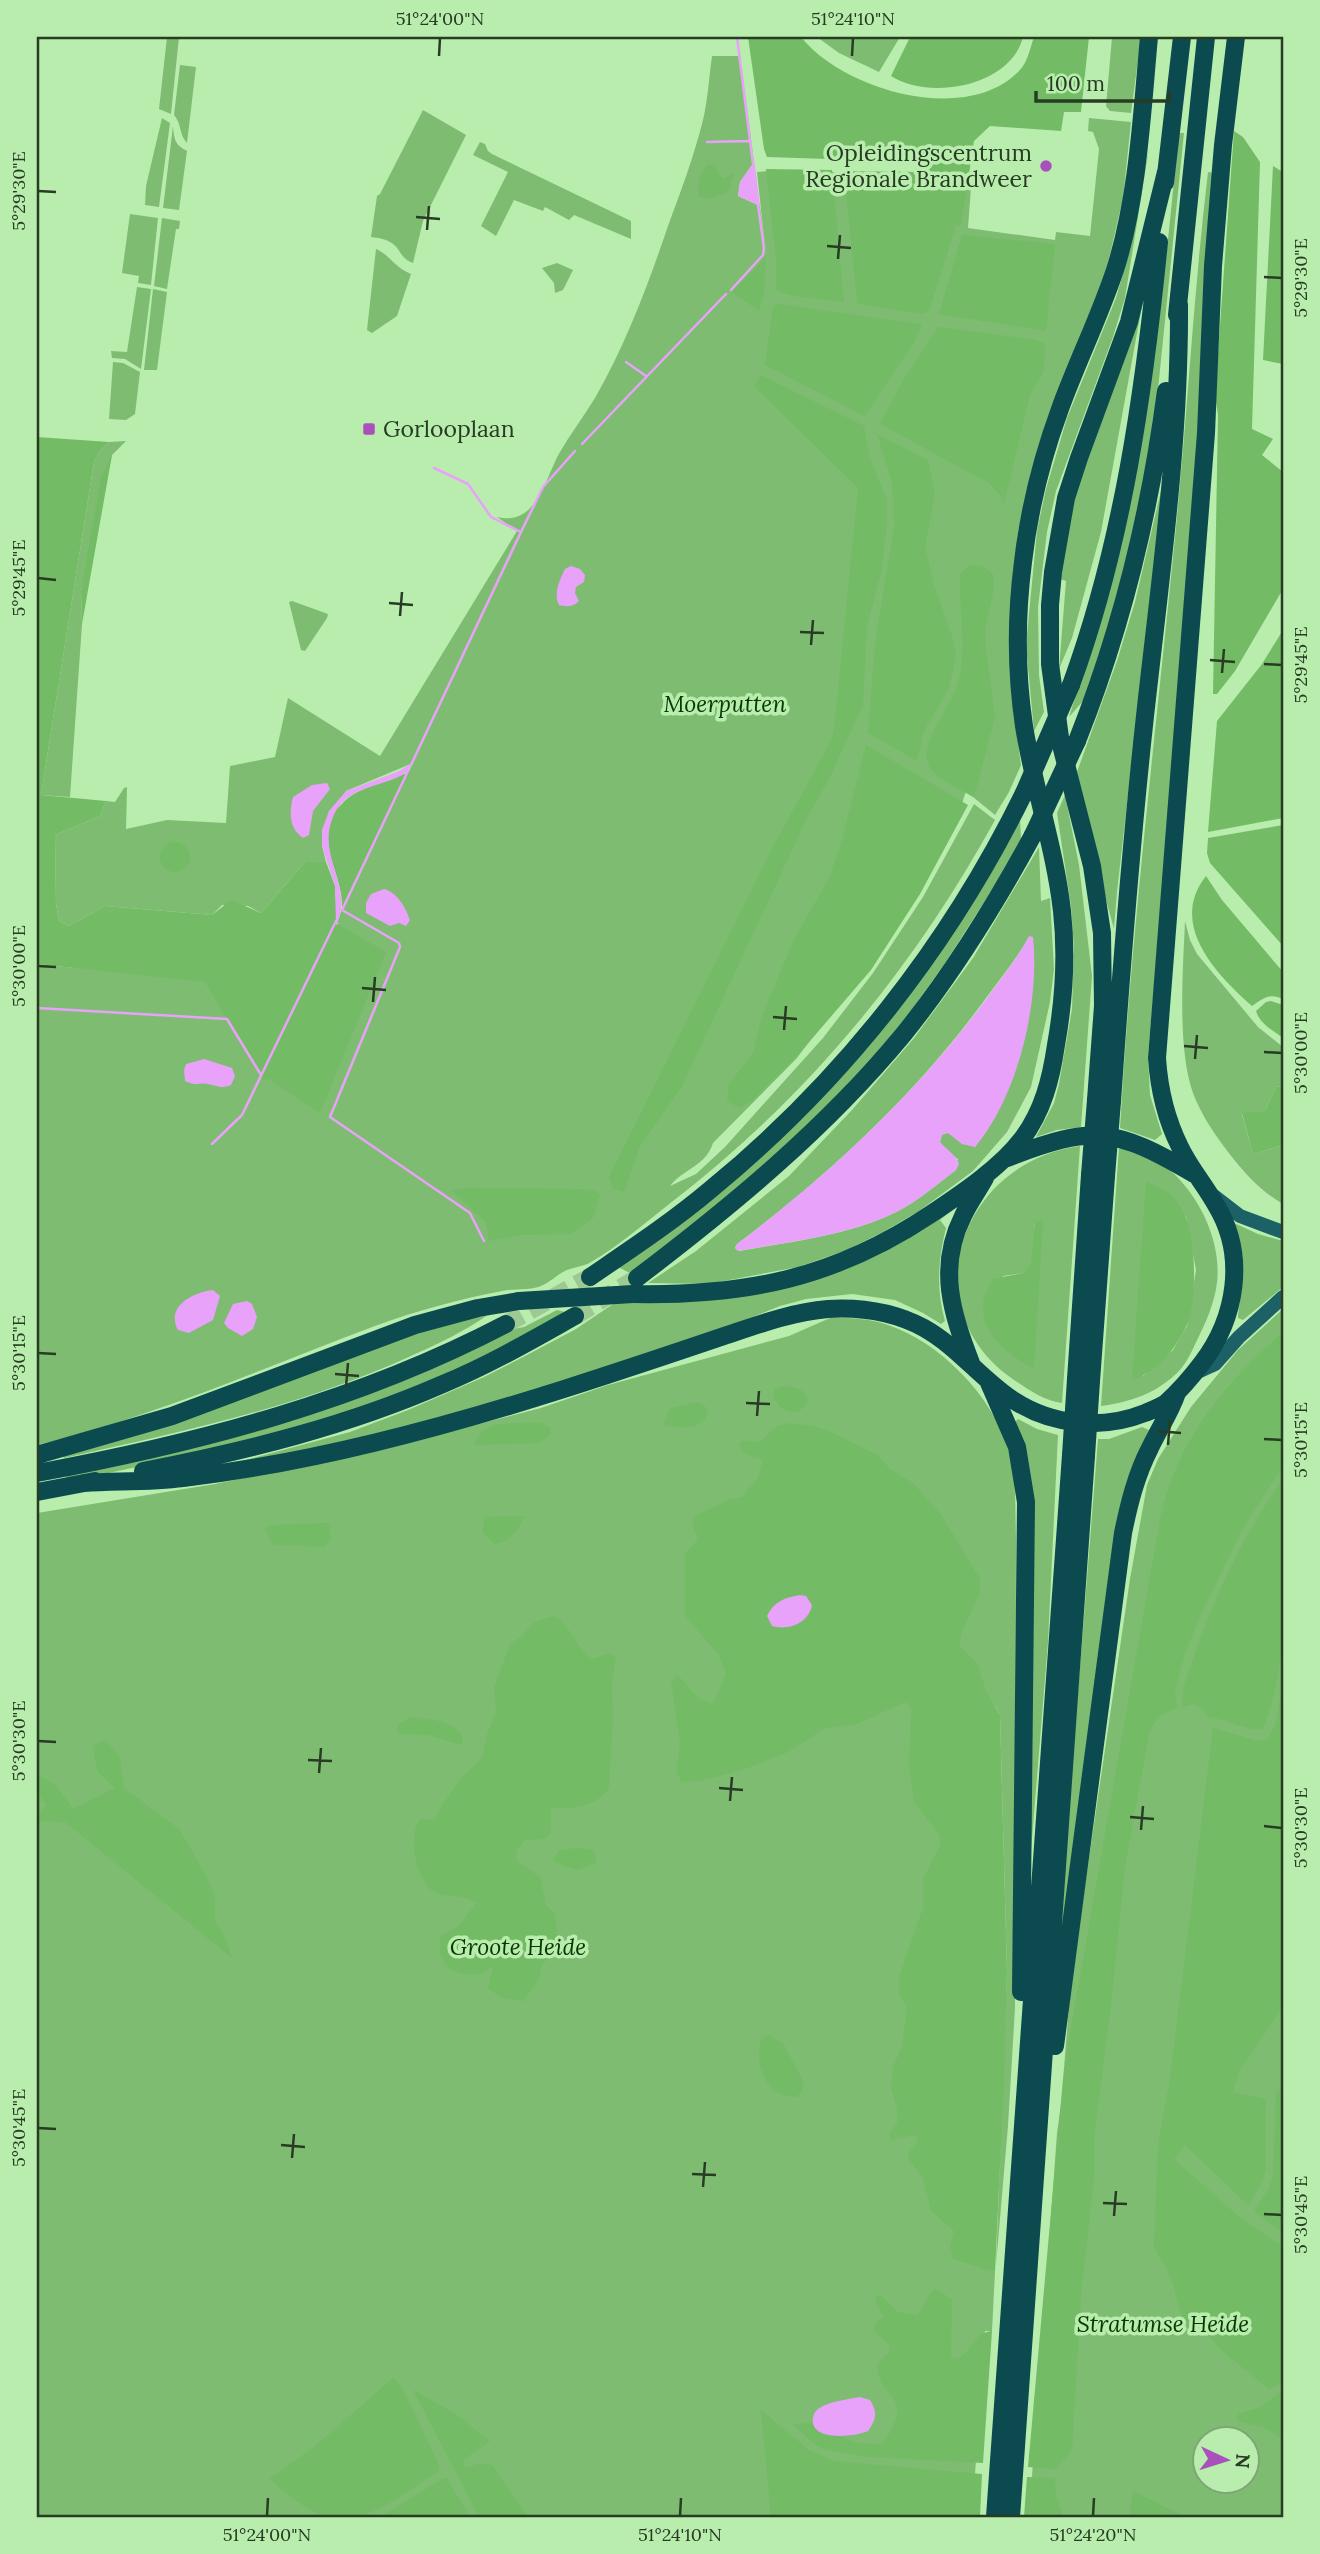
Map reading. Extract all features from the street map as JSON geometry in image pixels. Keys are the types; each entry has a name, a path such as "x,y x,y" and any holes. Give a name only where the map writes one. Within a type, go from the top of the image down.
{"highway":[{"path":"37,1455 172,1416 415,1325 478,1308 635,1286 690,1294 734,1291 827,1268 900,1235 947,1204 1006,1158 1030,1128 1045,1096 1060,1025 1065,971 1059,894 1028,752 1020,696 1018,634 1023,562 1032,505 1044,457 1060,408 1116,266 1130,198 1149,37"},
{"path":"590,1277 656,1232 710,1190 788,1120 856,1047 910,981 959,910 1004,834 1024,793 1071,685 1100,596 1126,483 1144,370 1182,37"},
{"path":"635,1286 805,1139 873,1069 930,1000 1003,889 1033,835 1077,741 1108,658 1138,552 1152,486 1179,304 1206,37"},
{"path":"84,1483 182,1479 354,1447 506,1408 751,1328 815,1311 863,1309 900,1317 931,1332 1012,1400 1039,1414 1079,1423 1102,1423 1134,1417 1165,1404 1193,1374 1212,1349 1223,1327 1234,1285 1235,1268 1229,1235 1218,1208 1199,1180 1167,1116 1158,1071 1158,1043 1205,446 1213,266 1236,37"},
{"path":"1104,1100 1102,933 1099,899 1061,746 1050,664 1050,605 1066,498 1129,321 1166,172"},
{"path":"995,2517 1028,2054 1084,1380 1104,1100 1173,446 1179,304"},
{"path":"1006,1158 1052,1141 1099,1135 1142,1145 1199,1180"},
{"path":"972,1366 953,1315 949,1268 959,1226 989,1171"},
{"path":"37,1492 292,1438 346,1422 445,1384 575,1316"},
{"path":"37,1473 179,1444 258,1423 391,1378 471,1343 506,1324"},
{"path":"988,1379 1017,1447 1026,1502 1021,2013 1028,2054"},
{"path":"1038,2139 1051,2078 1123,1533 1140,1471 1149,1448 1171,1412 1179,1387"},
{"path":"1011,2517 1038,2139 1078,1455"}],"main road":[{"path":"1199,1180 1240,1216 1283,1232"},
{"path":"1193,1374 1215,1364 1238,1337 1283,1297"}],"green space":[{"path":"167,37 179,37 171,114 159,109"},
{"path":"748,37 801,37 820,56 874,86 938,98 968,96 996,88 1022,67 1034,37 1089,37 1081,112 1064,112 1061,131 990,126 974,141 961,226 956,225 929,311 922,314 863,305 857,303 844,171 920,172 920,162 767,157"},
{"path":"817,37 900,37 879,72 839,53"},
{"path":"910,37 1023,37 1015,54 1003,67 986,77 947,88 907,84 891,76"},
{"path":"1112,37 1141,37 1131,113 1110,111 1106,106"},
{"name":"Moerputten","path":"712,56 740,56 754,162 740,182 738,196 760,206 766,256 757,172 769,171 972,174 968,228 1055,240 1056,232 1090,236 1099,149 1093,132 1088,131 1089,118 1131,122 1123,198 1108,263 1097,300 1033,469 1018,531 1012,697 1021,765 1009,792 995,815 973,797 987,725 959,813 874,955 797,1058 713,1143 705,1157 670,1186 696,1174 725,1147 823,1038 873,973 923,897 974,804 995,820 928,929 852,1030 810,1077 718,1165 610,1250 588,1264 566,1270 539,1287 486,1294 406,1315 166,1406 81,1434 37,1445 37,964 75,968 339,924 337,923 342,909 413,763 346,791 322,846 326,862 305,862 261,913 248,906 222,905 212,915 105,906 69,926 59,921 56,904 55,835 100,816 106,801 115,802 127,787 126,829 167,820 226,823 230,766 275,757 288,698 380,756 517,531 497,517 511,518 522,515 531,508 560,452 595,398 617,357 644,292 691,160 705,112"},
{"path":"180,65 196,67 187,143 174,115"},
{"path":"423,110 466,135 423,221 413,263 391,242 371,237 377,196"},
{"path":"162,118 170,123 159,207 145,205 146,186"},
{"path":"173,126 176,141 187,151 179,210 163,208"},
{"path":"1234,131 1243,137 1260,162 1252,429 1273,439 1262,455 1283,472 1283,589 1235,671 1217,694 1213,694 1218,415 1215,395"},
{"path":"1179,133 1184,133 1154,429 1135,540 1089,694 1069,717 1108,592 1166,259"},
{"path":"480,142 485,144 492,154 631,221 631,239 574,215 569,220 545,207 543,211 514,200 496,236 481,226 508,172 473,155"},
{"path":"1149,148 1125,298 1056,491 1047,532 1038,607 1039,675 1044,712 1034,731 1026,645 1037,531 1067,418 1116,298 1128,257"},
{"path":"708,164 714,165 724,178 734,173 728,192 708,199 698,196 698,187"},
{"path":"1273,166 1283,172 1283,364 1263,360"},
{"path":"766,169 832,170 844,302 793,296 776,290 776,260"},
{"path":"1208,172 1215,173 1201,434 1148,1056 1150,1095 1162,1134 1155,1140 1120,1128 1137,910 1179,500"},
{"path":"130,214 158,218 151,285 138,283 139,276 122,273"},
{"path":"162,218 180,221 179,229 176,229 167,289 154,286"},
{"path":"962,235 1055,244 1046,331 939,314"},
{"path":"376,249 411,274 397,316 372,333 367,330"},
{"path":"766,257 764,294 759,311 732,292"},
{"path":"557,263 573,270 563,290 555,293 554,283 542,268"},
{"path":"137,287 151,289 141,369 125,359 112,358 111,351 127,352"},
{"path":"153,289 167,292 157,370 144,370"},
{"path":"1143,300 1101,532 1072,638 1059,669 1066,581 1060,579 1072,499"},
{"path":"779,304 922,325 914,342 865,416 765,365 773,306"},
{"path":"938,327 1036,340 1045,344 1044,371 1030,395 1004,504 989,483 880,424 904,379"},
{"path":"113,362 123,363 140,372 135,414 126,420 109,419"},
{"path":"760,376 864,426 870,459 887,500 887,522 882,569 867,627 863,705 830,777 806,820 682,1086 640,1146 624,1192 613,1189 609,1177 775,843 831,741 834,730 858,488 754,386"},
{"path":"877,434 928,460 935,494 925,546 956,656 949,688 924,731 917,761 868,733 875,643 894,528 892,483"},
{"path":"37,437 109,442 94,462 41,795 106,801 100,816 55,835 56,904 59,921 69,926 105,906 212,915 231,900 261,913 305,862 326,862 335,886 337,924 386,952 320,1113 268,1079 262,1079 205,982 37,964"},
{"path":"126,441 112,455 81,591 82,624 70,797 41,795 94,462 109,442"},
{"path":"112,455 82,624 81,591 101,477"},
{"path":"1164,478 1114,929 1077,772 1135,602"},
{"path":"970,565 983,566 994,575 993,594 985,628 995,717 973,797 936,774 929,766 927,758 931,738 955,691 959,677 963,648 960,574"},
{"path":"289,602 328,614 305,651 301,650"},
{"path":"1283,630 1283,818 1208,832 1217,721 1262,664"},
{"path":"866,745 968,805 920,894 871,970 804,1048 752,1101 739,1108 727,1101 729,1084 753,1053 762,1016 794,940 829,878 841,843"},
{"path":"410,771 342,909 340,886 327,843 337,811 344,801 354,794"},
{"path":"1065,795 1079,865 1092,976 1081,1127 1057,1130 1036,1137 1054,1103 1072,1009 1074,949 1071,906 1057,813"},
{"path":"1020,817 1021,839 997,882 899,1028 800,1135 634,1275 618,1267 793,1124"},
{"path":"1283,825 1283,946 1210,863 1207,853 1208,838"},
{"path":"175,842 186,846 190,857 186,868 175,872 164,868 160,857 164,846"},
{"path":"1039,847 1041,901 1050,898 1054,969 1050,1002 1031,1087 1007,1132 973,1171 919,1211 883,1232 847,1250 798,1267 708,1284 648,1283 696,1251 789,1176 852,1110 914,1038 973,958","holes":["1029,937 1012,1080 995,1117 975,1147 948,1133 942,1134 940,1142 947,1152 958,1159 956,1170 912,1203 893,1214 851,1229 739,1251 735,1248 839,1160 902,1099 959,1033 1009,968"]},
{"path":"1206,876 1222,900 1283,972 1283,999 1270,996 1252,1006 1224,979 1201,947 1194,930 1192,912 1196,894"},
{"path":"1185,921 1197,954 1258,1027 1283,1047 1283,1086 1276,1087 1265,1111 1242,1114 1253,1154 1283,1145 1283,1204 1262,1189 1238,1164 1210,1126 1193,1093 1183,1031"},
{"path":"1271,1001 1283,1005 1283,1038 1263,1023 1256,1011"},
{"path":"1283,1086 1283,1145 1253,1154 1242,1113 1265,1111 1276,1087"},
{"path":"1080,1146 1062,1403 1025,1388 982,1350 963,1315 957,1279 963,1242 979,1208 1004,1179 1038,1158","holes":["1035,1221 1043,1221 1010,1355 1003,1276 1023,1273 1032,1264"]},
{"path":"1119,1147 1161,1164 1183,1183 1208,1225 1214,1241 1218,1273 1210,1312 1182,1368 1152,1391 1123,1402 1101,1406","holes":["1179,1203 1186,1217 1196,1270 1187,1326 1173,1350 1143,1376"]},
{"path":"1146,1182 1171,1195 1184,1213 1192,1246 1194,1283 1189,1317 1181,1337 1170,1353 1156,1366 1132,1380"},
{"path":"582,1189 596,1191 600,1196 593,1218 571,1234 523,1235 489,1241 486,1222 451,1190"},
{"path":"951,1211 940,1220 946,1228 939,1274 945,1321 941,1324 895,1300 852,1294 806,1299 780,1306 675,1348 504,1402 354,1441 216,1468 350,1432 408,1410 527,1355 576,1329 619,1300 773,1290"},
{"path":"1035,1221 1043,1221 1034,1369 1007,1351 992,1336 984,1317 983,1306 992,1279 1023,1273 1031,1264"},
{"path":"1234,1223 1283,1241 1283,1287 1243,1320 1238,1318 1243,1279"},
{"name":"Stratumse Heide","path":"1283,1309 1283,2517 1029,2517 1057,2133 1071,2034 1064,2068 1071,1981 1130,1579 1147,1485 1158,1459 1191,1407 1238,1350"},
{"path":"557,1310 569,1313 457,1370 371,1407 239,1444 67,1481 66,1474 181,1449 508,1330 524,1327"},
{"path":"489,1314 433,1346 329,1389 242,1416 64,1458 63,1456 385,1343 450,1322"},
{"name":"Groote Heide","path":"830,1318 852,1318 888,1325 927,1344 945,1358 962,1373 990,1409 1008,1448 1013,1470 1016,1538 1015,2008 996,2265 1007,1972 1000,1715 995,1706 985,2268 995,2272 992,2331 985,2331 972,2517 37,2517 37,1513 215,1484 368,1452 541,1408 608,1385 789,1336"},
{"path":"1283,1332 1283,1466 1243,1528 1198,1621 1175,1691 1177,1708 1159,1718 1149,1734 1125,1867 1094,2138 1094,2178 1081,2296 1072,2449 1055,2469 1028,2467 1064,2068 1160,1519 1178,1464 1205,1416 1241,1373"},
{"path":"785,1386 799,1389 807,1396 805,1406 800,1410 790,1412 776,1403 773,1397 775,1389"},
{"path":"698,1402 704,1405 708,1412 701,1422 691,1427 665,1426 664,1421 671,1408"},
{"path":"1018,1419 1037,1429 1058,1435 1048,1642 1028,1888 1030,1777 1014,1423"},
{"path":"542,1423 550,1428 551,1434 540,1443 474,1445 490,1426"},
{"path":"790,1423 829,1431 877,1455 889,1468 914,1484 942,1516 980,1579 980,1593 959,1645 977,1663 986,1691 1000,1715 1007,1972 995,2272 953,2259 950,2247 954,2231 931,2211 923,2178 909,2160 908,2154 918,2141 915,2135 891,2140 889,2134 897,2123 897,2109 891,2088 893,2067 902,2046 907,2008 899,1994 899,1977 923,1908 923,1879 940,1845 940,1835 914,1802 909,1767 911,1708 908,1703 857,1724 825,1728 788,1752 745,1769 700,1781 682,1782 676,1772 680,1744 671,1681 678,1675 699,1699 710,1703 714,1702 726,1674 719,1655 685,1616 685,1554 698,1539 692,1523 694,1516 741,1497 757,1480 763,1459 746,1454 739,1445 741,1441 760,1442 777,1426"},
{"path":"1142,1427 1149,1430 1136,1461 1054,1997 1098,1439 1109,1439"},
{"path":"1283,1479 1283,1637 1273,1699 1263,1729 1257,1729 1207,1717 1203,1709 1194,1704 1183,1707 1183,1694 1203,1631 1222,1585 1256,1520"},
{"path":"524,1516 513,1535 501,1543 495,1544 483,1533 484,1517"},
{"path":"329,1523 331,1540 324,1547 273,1545 265,1528 272,1525"},
{"path":"554,1616 592,1659 609,1653 616,1657 612,1682 609,1788 598,1799 583,1806 551,1808 551,1833 544,1839 525,1840 517,1850 516,1860 540,1877 546,1905 555,1914 557,1937 549,1957 542,1965 538,1981 523,2001 503,1998 488,1989 493,1966 487,1971 466,1974 452,1970 444,1962 440,1951 440,1936 460,1925 476,1903 465,1898 438,1894 427,1886 415,1856 414,1834 421,1819 435,1820 460,1779 482,1758 487,1734 496,1712 494,1688 510,1644 522,1636 534,1622"},
{"path":"1283,1687 1283,2007 1239,2071 1233,2092 1266,2099 1266,2169 1262,2183 1248,2205 1185,2145 1174,2159 1238,2216 1283,2247 1283,2382 1269,2389 1223,2352 1204,2331 1185,2319 1179,2309 1167,2270 1154,2247 1158,2144 1170,2078 1213,1728 1258,1741 1268,1739 1275,1725"},
{"path":"411,1717 435,1720 452,1726 462,1737 462,1745 428,1735 400,1734 397,1730 399,1724"},
{"path":"105,1740 120,1756 124,1788 180,1830 212,1887 215,1920 232,1958 65,1822 37,1823 39,1813 47,1805 39,1795 37,1777 54,1784 73,1809 115,1788 97,1771 93,1746"},
{"path":"559,1850 593,1850 596,1863 578,1870 557,1864 553,1859"},
{"path":"768,2035 783,2043 803,2081 803,2088 797,2097 777,2092 765,2078 759,2049 761,2039"},
{"path":"1283,2090 1283,2233 1254,2211 1268,2190 1273,2176 1276,2092"},
{"path":"935,2289 952,2299 951,2356 957,2359 962,2356 980,2335 992,2331 983,2463 868,2457 826,2450 817,2446 792,2424 812,2423 826,2435 839,2436 858,2443 882,2444 893,2427 897,2406 878,2375 877,2363 888,2354 890,2346 874,2331 875,2324 883,2317 875,2300 878,2295 881,2296 898,2312 917,2315"},
{"path":"393,2378 401,2386 439,2465 439,2471 370,2513 339,2519 309,2509 269,2479 315,2446"},
{"path":"413,2390 454,2413 490,2441 463,2460 465,2469 479,2463 492,2465 528,2517 479,2517"},
{"path":"1283,2390 1283,2439 1260,2424 1239,2422 1236,2418 1238,2414 1261,2407"},
{"path":"761,2410 809,2450 833,2461 982,2474 980,2517 771,2517"},
{"path":"1027,2477 1055,2478 1056,2496 1063,2517 1024,2517"},
{"path":"447,2478 470,2517 380,2517"},
{"path":"1133,2491 1181,2515 1180,2517 1129,2517"}],"shaded area":[{"path":"754,162 760,206 738,196 740,182"},
{"path":"571,566 580,569 585,575 584,582 576,587 575,593 579,601 570,606 559,605 559,582 565,569"},
{"path":"414,762 398,777 351,796 341,804 333,817 329,845 341,898 341,911 336,926 335,886 322,846 322,830 329,811 346,791 397,772"},
{"path":"327,783 330,789 313,811 309,835 303,838 295,830 291,820 293,797 312,785"},
{"path":"384,889 393,893 403,906 410,920 406,926 399,923 390,926 366,913 366,903 371,894"},
{"path":"1029,936 1033,937 1033,990 1023,1048 1003,1102 975,1147 962,1144 948,1133 942,1135 940,1142 958,1161 956,1170 912,1203 872,1222 805,1240 738,1251 735,1248 737,1244 839,1160 932,1067 987,998"},
{"path":"204,1059 232,1068 235,1076 231,1085 222,1087 185,1081 186,1064"},
{"path":"213,1290 220,1296 213,1320 189,1333 178,1330 175,1314 178,1307 190,1297"},
{"path":"247,1301 252,1304 257,1317 253,1329 242,1336 224,1323 233,1304"},
{"path":"806,1596 812,1605 807,1617 791,1626 772,1626 767,1616 773,1607 785,1599"},
{"path":"860,2397 870,2400 875,2412 868,2431 834,2436 818,2431 814,2426 814,2414 821,2407"}],"waterway":[{"path":"737,37 753,164"},
{"path":"707,142 749,141"},
{"path":"731,290 763,255 758,205"},
{"path":"582,444 726,294"},
{"path":"626,362 646,376"},
{"path":"434,468 468,484 491,517 521,532 543,487 575,451"},
{"path":"411,765 521,532"},
{"path":"408,771 342,910 399,943 400,947 330,1117 470,1213 484,1241"},
{"path":"212,1144 242,1115 336,921"},
{"path":"37,1008 227,1019 261,1075"}],"tunnel":[{"path":"506,1324 590,1277"},
{"path":"575,1316 637,1278"}],"place":[{"name":"Opleidingscentrum Regionale Brandweer","path":"1046,166"},
{"name":"Gorlooplaan","path":"369,429"}]}
